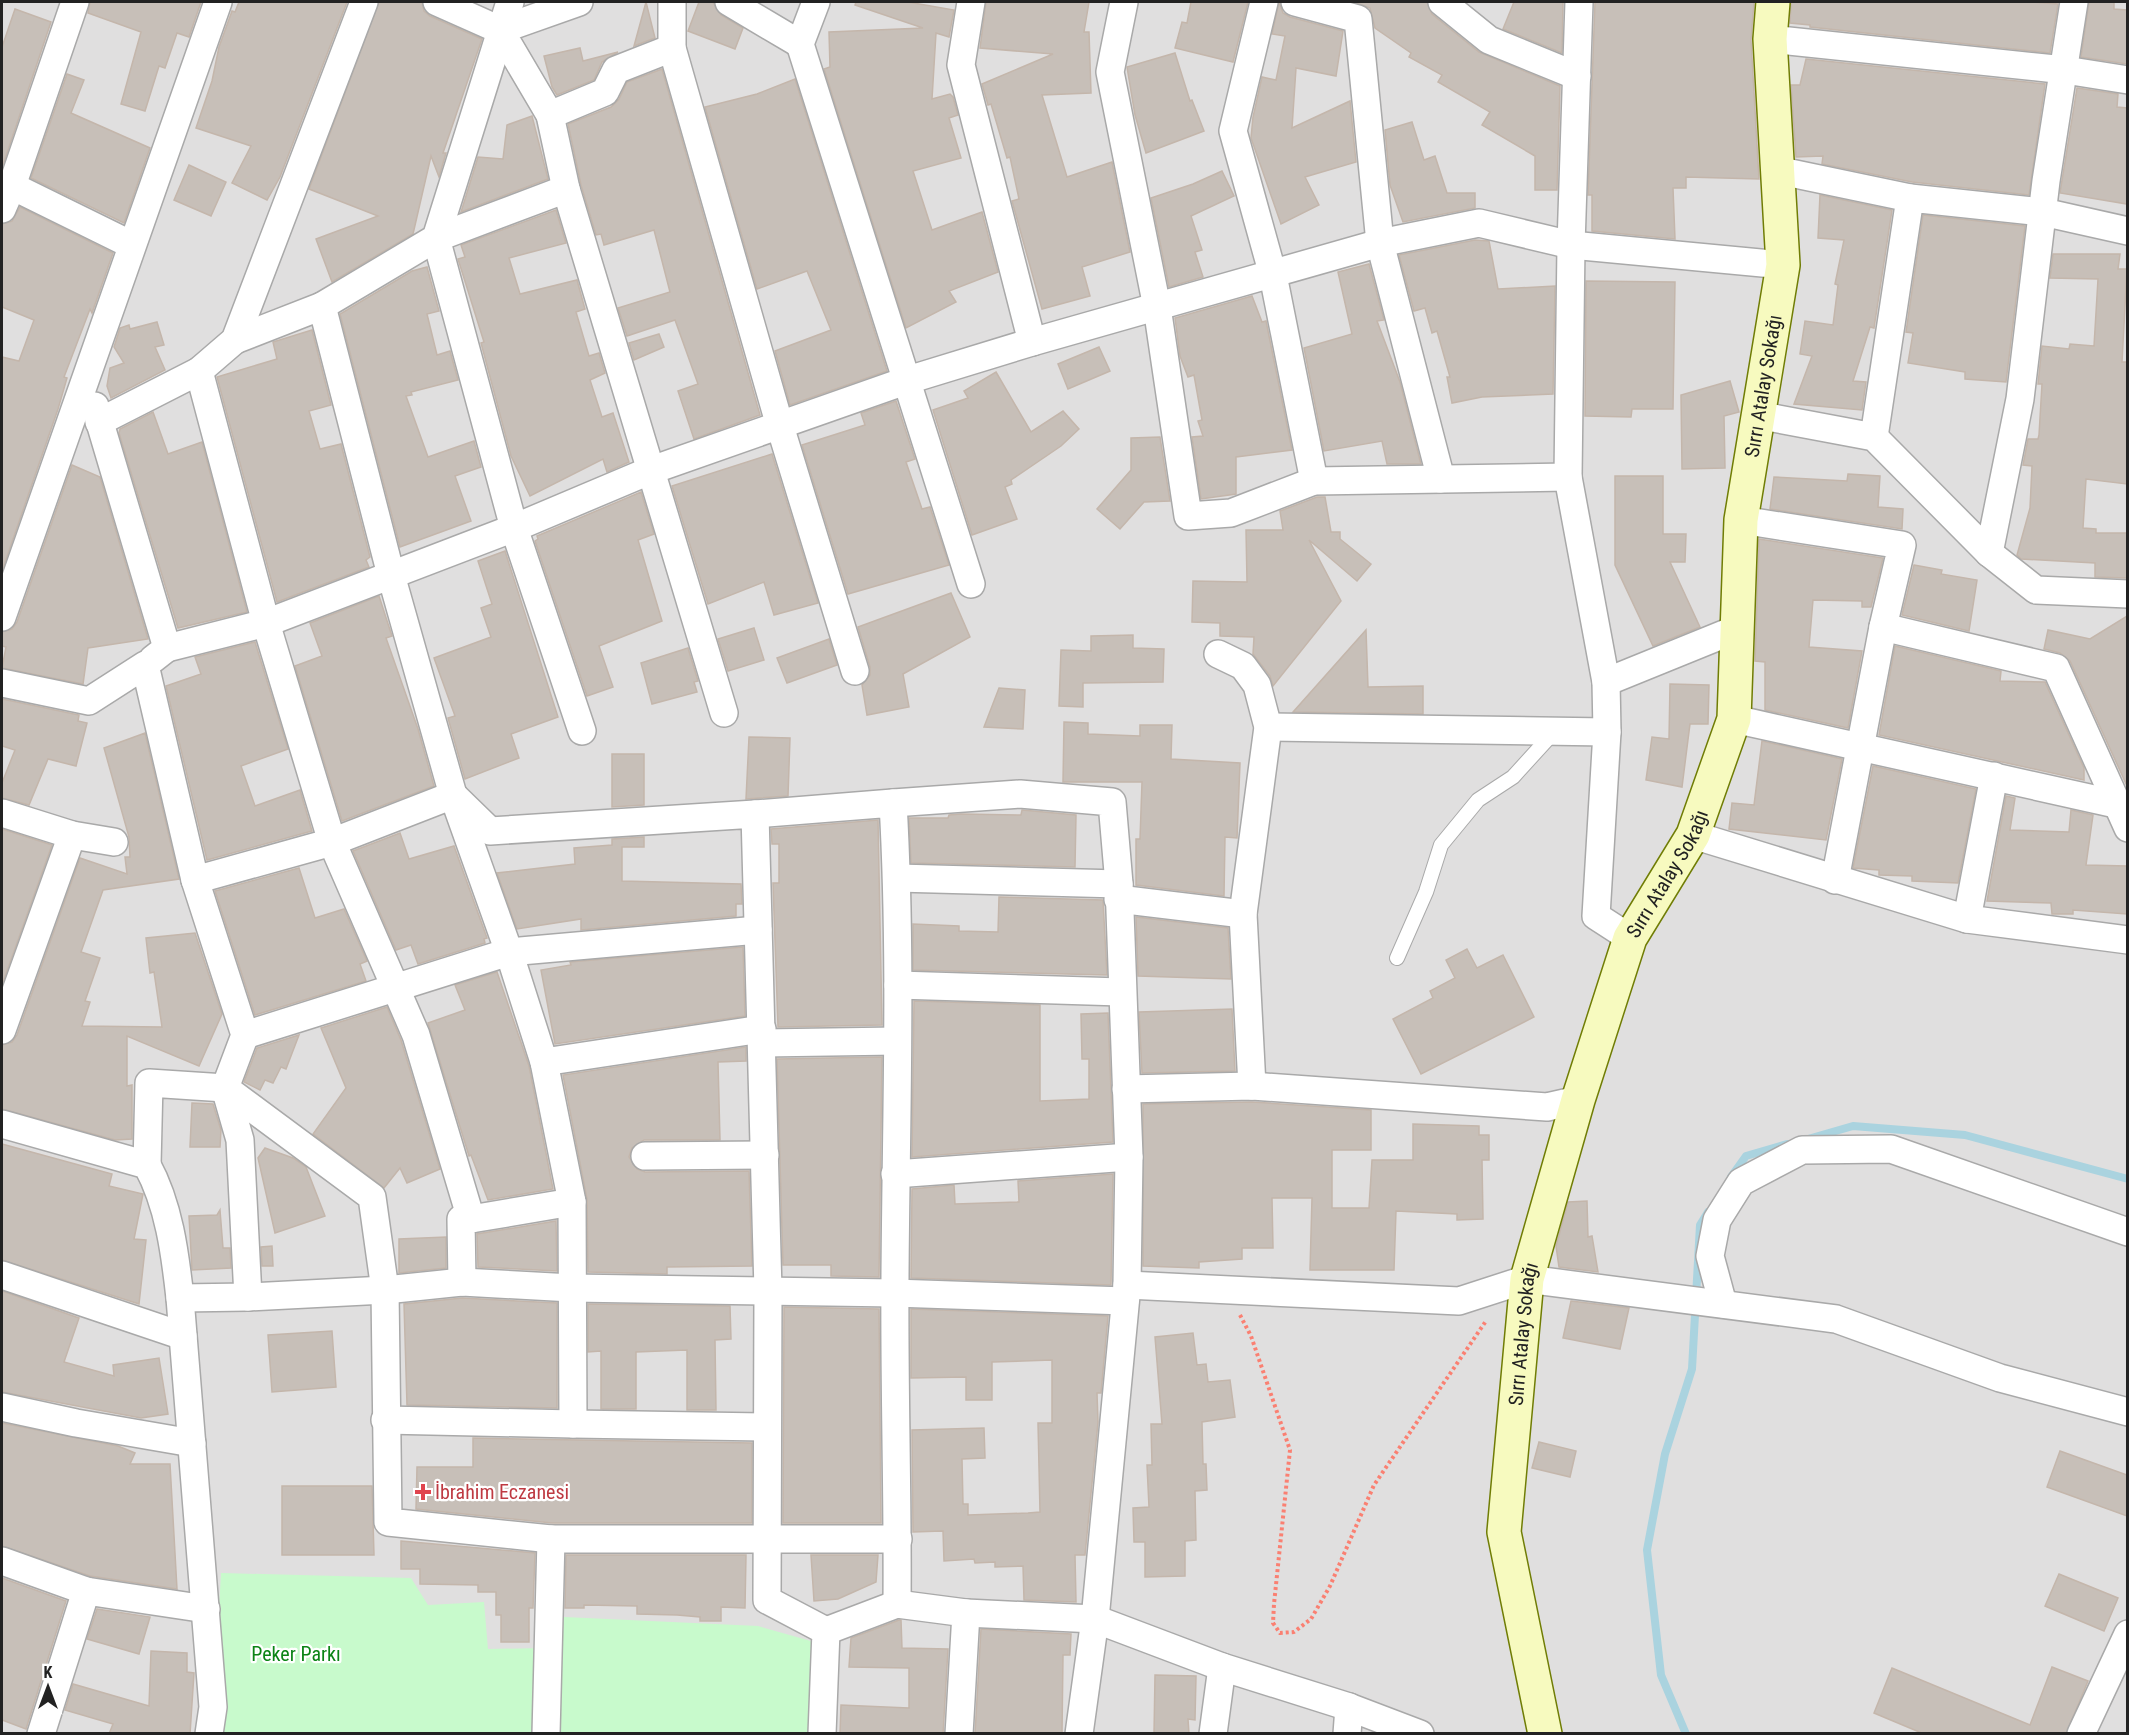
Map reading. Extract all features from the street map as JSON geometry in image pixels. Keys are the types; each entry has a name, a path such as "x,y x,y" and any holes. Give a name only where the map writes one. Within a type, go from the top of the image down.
{"main road":[{"name":"Sırrı Atalay Sokağı","path":"1545,1734 1503,1532 1520,1281 1630,938 1693,835 1734,719 1742,520 1757,414 1784,265 1776,170 1770,39 1773,2"}],"street":[{"path":"75,2 7,198 132,244"},
{"path":"2,617 218,2"},
{"path":"235,339 364,2"},
{"path":"437,2 500,30 550,115 566,189 649,471 724,713"},
{"path":"510,2 436,238 514,528 582,731"},
{"path":"500,30 579,2"},
{"path":"672,2 672,48 780,426 855,671"},
{"path":"729,2 800,44"},
{"path":"816,2 800,44 971,584"},
{"path":"971,2 961,65 1032,342"},
{"path":"1124,2 1110,72 1157,307 1188,516 1231,513 1314,481 1568,477"},
{"path":"1264,2 1233,131 1273,275 1314,481"},
{"path":"1295,2 1358,19 1380,243 1441,478"},
{"path":"1442,2 1489,40 1577,76"},
{"path":"1579,2 1571,244 1568,477 1606,682 1607,732 1596,916 1630,938"},
{"path":"1989,553 2020,399 2043,212 2074,2"},
{"path":"1770,39 2065,69 2127,80"},
{"path":"550,115 605,92 616,70 672,48"},
{"path":"1776,170 1910,198 2043,212 2127,231"},
{"path":"99,422 199,371 235,339 322,306 436,238 566,189"},
{"path":"1874,437 1910,198"},
{"path":"2,683 89,701 167,648 266,623 514,528 649,471 908,380 1032,342 1380,243 1479,223 1571,244 1784,265"},
{"path":"322,306 391,575 453,795 509,952 544,1062 572,1202 573,1424"},
{"path":"199,371 266,623 332,842 394,989 416,1035 471,1220"},
{"path":"87,374 99,422 167,648"},
{"path":"1757,414 1874,437 1989,553 2036,590 2127,594"},
{"path":"1742,520 1902,545 1883,627 1835,880"},
{"path":"1883,627 2056,668 2122,816"},
{"path":"1606,682 1739,628"},
{"path":"1218,654 1243,666 1257,685 1268,727 1243,914 1252,1086"},
{"path":"145,665 195,880 245,1035 225,1088 240,1140 248,1297"},
{"path":"1734,719 1994,777 2122,816"},
{"path":"1268,727 1607,732"},
{"path":"1967,919 1994,777"},
{"path":"453,795 490,831 1020,794 1112,802 1119,891 1129,1157 1126,1293 1095,1619 1078,1734"},
{"path":"195,880 332,842 453,795"},
{"path":"893,803 897,878 898,985 894,1293 897,1604"},
{"path":"2,813 72,835 114,842"},
{"path":"755,814 763,1036 768,1291 767,1600 826,1631 897,1604 966,1613 1095,1619 1221,1667 1349,1707 1420,1734"},
{"path":"2,1030 72,835"},
{"path":"1693,835 1967,919 2127,940"},
{"path":"897,878 1119,891 1243,914"},
{"path":"245,1035 509,952 758,930"},
{"path":"898,985 1121,992"},
{"path":"544,1062 763,1036 897,1041"},
{"path":"208,1734 213,1707 180,1298 176,1258 159,1187 147,1165 149,1083 225,1088 372,1197 385,1290 388,1522 551,1539 768,1541 898,1539"},
{"path":"1126,1089 1252,1086 1547,1107 1578,1100"},
{"path":"2,1124 147,1165"},
{"path":"1723,1304 1710,1256 1717,1220 1741,1182 1802,1150 1891,1149 2127,1232"},
{"path":"645,1156 765,1155"},
{"path":"896,1174 1129,1157"},
{"path":"462,1282 461,1219 471,1220 572,1202"},
{"path":"2,1275 183,1336"},
{"path":"180,1298 385,1290 462,1282 572,1288 894,1293 1126,1293 1227,1290 1459,1301 1520,1281 1836,1319 2000,1378 2127,1412"},
{"path":"2,1407 76,1423 192,1443"},
{"path":"385,1420 767,1427"},
{"path":"546,1734 551,1539"},
{"path":"2,1561 86,1591 206,1609"},
{"path":"41,1734 86,1591"},
{"path":"959,1734 966,1613"},
{"path":"822,1734 826,1631"},
{"path":"2081,1734 2127,1634"},
{"path":"1213,1734 1221,1667"},
{"path":"1347,1734 1349,1707"}],"lane":[{"path":"1397,958 1426,892 1441,845 1478,800 1512,777 1555,731"}],"path":[{"path":"1227,1290 1251,1336 1290,1450 1274,1604 1273,1623 1280,1633 1294,1632 1311,1619 1330,1587 1374,1485 1520,1281"}],"shaded area":[{"path":"2,2 2127,2 2127,1733 2,1733"}],"green space":[{"name":"Peker Parkı","path":"221,1573 411,1578 428,1605 484,1602 488,1649 544,1648 543,1616 758,1626 818,1643 814,1733 212,1734"}],"building":[{"path":"90,2 201,2 189,37 177,33 165,68 159,66 145,111 121,104 141,32 88,13"},
{"path":"239,2 347,2 280,177 267,200 232,183 251,146 196,128 212,81 219,47 232,11 235,12"},
{"path":"379,2 422,2 424,11 430,16 482,39 443,153 446,153 439,177 431,156 413,234 332,282 316,239 378,216 309,189"},
{"path":"646,2 655,38 634,46"},
{"path":"699,2 713,2 721,15 743,28 735,49 688,31"},
{"path":"856,2 908,2 954,10 949,37 936,33 932,99 950,94 953,97 958,115 949,118 961,158 913,171 932,230 982,212 998,272 949,291 956,302 906,328 824,69 830,67 829,32 923,28 855,5"},
{"path":"986,2 1089,2 1084,32 1089,32 1091,93 1042,95 1067,177 1112,162 1130,252 1082,267 1090,296 1042,309 1012,201 1019,199 1010,157 1007,158 991,104 988,105 982,84 1053,54 980,48"},
{"path":"1191,2 1248,2 1233,62 1175,48 1182,22 1187,23"},
{"path":"1279,2 1283,13 1290,17 1343,31 1336,76 1296,68 1292,128 1350,101 1356,162 1305,177 1319,205 1281,224 1251,138 1262,77 1276,80 1285,36 1272,34"},
{"path":"1354,2 1427,2 1432,14 1479,52 1560,86 1557,190 1535,190 1535,156 1482,125 1490,112 1438,82 1442,75 1409,57 1411,53 1375,28 1370,8"},
{"path":"1514,2 1563,2 1562,53 1503,29"},
{"path":"1595,2 1754,2 1751,40 1759,179 1686,177 1686,188 1673,188 1675,239 1592,231 1592,195 1588,195"},
{"path":"1791,2 2032,2 2058,4 2050,53 1810,27 1810,25 1790,23"},
{"path":"2089,2 2114,2 2114,9 2127,10 2127,64 2081,57"},
{"path":"15,9 51,22 2,168 2,47"},
{"path":"580,48 583,61 618,52 602,62 594,80 557,95 552,87 544,56"},
{"path":"1175,53 1190,101 1192,100 1204,131 1146,153 1135,115 1127,67"},
{"path":"1806,59 2045,84 2029,195 1912,182 1822,164 1823,156 1796,157 1791,85 1800,85"},
{"path":"662,69 760,415 694,439 678,391 698,384 675,320 627,336 618,308 670,292 654,230 604,245 601,234 596,235 581,185 568,124 611,107 619,99 627,82"},
{"path":"67,74 84,80 71,113 150,148 124,223 31,178"},
{"path":"795,79 887,371 790,405 775,351 831,330 807,271 757,289 705,107 757,94"},
{"path":"2077,88 2118,94 2117,107 2127,108 2127,204 2060,193"},
{"path":"532,116 548,179 461,212 478,157 503,159 507,125"},
{"path":"1412,122 1424,160 1435,156 1447,193 1475,193 1475,208 1403,222 1390,185 1385,130"},
{"path":"189,165 226,182 211,216 174,200"},
{"path":"1222,171 1234,196 1191,216 1202,250 1195,252 1203,277 1169,287 1151,198 1193,184"},
{"path":"1820,195 1892,210 1874,328 1870,327 1853,381 1866,382 1862,410 1794,404 1812,356 1800,354 1805,321 1833,325 1838,285 1835,284 1844,240 1818,238"},
{"path":"20,207 113,253 92,313 90,309 64,377 67,378 58,409 2,571 2,357 19,361 34,320 2,307 2,224 12,221"},
{"path":"556,210 566,243 509,258 520,294 577,280 585,309 576,312 589,356 599,353 605,373 590,380 602,417 613,413 629,462 607,472 603,459 530,496 511,456 481,343 484,342 458,259 465,257 461,245"},
{"path":"1923,215 2025,226 2006,382 1965,379 1965,372 1908,363 1913,333 1906,332"},
{"path":"1475,240 1489,241 1498,289 1555,286 1553,394 1482,397 1452,403 1447,377 1450,377 1437,331 1432,333 1425,308 1414,311 1399,255"},
{"path":"2053,254 2120,254 2118,269 2127,269 2122,362 2127,362 2127,484 2086,479 2083,528 2096,529 2096,533 2127,533 2127,578 2095,577 2095,563 2021,559 2017,555 2030,508 2032,466 2023,465 2028,439 2038,439 2039,435 2042,384 2038,384 2042,346 2069,349 2070,344 2094,346 2098,279 2050,278"},
{"path":"1369,264 1384,320 1377,321 1400,382 1421,464 1387,464 1382,441 1324,451 1304,348 1352,334 1338,272"},
{"path":"427,267 439,311 427,314 437,355 450,351 458,380 411,392 412,395 406,396 428,457 474,441 481,467 455,476 471,521 400,547 340,314 412,271"},
{"path":"1586,281 1675,282 1673,409 1632,409 1631,417 1585,416"},
{"path":"1252,296 1262,322 1266,321 1292,450 1236,457 1236,494 1201,499 1192,437 1203,436 1198,421 1202,420 1194,375 1188,377 1180,356 1175,318"},
{"path":"157,322 164,345 155,347 165,370 111,398 107,386 110,368 124,363 114,347 120,328 129,325 130,329"},
{"path":"312,330 331,405 309,411 320,449 341,444 370,557 366,560 369,567 277,602 217,377 277,359 273,342"},
{"path":"659,334 664,347 634,360 629,343"},
{"path":"1099,347 1110,371 1068,389 1058,364"},
{"path":"996,372 1031,432 1063,411 1079,429 1061,446 1011,480 1012,484 1005,487 1017,519 972,535 933,410 968,398 964,391"},
{"path":"1730,381 1739,412 1724,416 1725,468 1682,469 1681,395"},
{"path":"896,401 915,459 906,462 922,509 930,507 949,565 848,594 802,445 865,425 861,413"},
{"path":"153,412 168,454 202,442 247,612 178,628 119,433 120,429"},
{"path":"1160,437 1170,501 1144,502 1120,529 1097,509 1131,470 1131,438"},
{"path":"772,454 818,603 774,615 764,582 708,604 672,486"},
{"path":"72,465 100,477 148,639 88,648 83,684 2,668 6,647 2,646 2,632 12,629 17,622"},
{"path":"1848,474 1880,476 1878,507 1903,509 1902,529 1770,509 1774,477 1847,481"},
{"path":"1615,476 1663,476 1663,534 1686,534 1685,562 1670,562 1700,627 1653,646 1615,565"},
{"path":"641,492 654,534 638,540 662,621 599,646 613,687 587,696 535,541 538,539 537,536"},
{"path":"1317,497 1325,497 1331,532 1340,532 1340,539 1371,564 1357,581 1309,540 1341,601 1273,686 1270,676 1253,654 1254,637 1220,636 1220,623 1192,622 1193,581 1247,582 1246,530 1283,530 1280,511"},
{"path":"1759,539 1883,558 1871,607 1862,607 1862,601 1813,600 1809,647 1862,651 1848,728 1765,710 1765,662 1755,661"},
{"path":"505,551 558,717 511,734 519,758 465,779 448,718 455,716 434,658 491,637 481,608 492,604 478,561"},
{"path":"1914,565 1942,570 1941,574 1977,580 1969,631 1902,615"},
{"path":"951,593 970,637 903,674 909,707 867,715 862,685 870,675 870,667 858,627"},
{"path":"379,596 392,636 386,638 418,729 434,786 342,821 295,666 322,656 310,623"},
{"path":"2127,616 2127,786 2070,661 2060,653 2044,649 2048,630 2090,639"},
{"path":"754,628 764,660 728,671 718,639"},
{"path":"1366,630 1368,687 1423,686 1423,714 1293,712"},
{"path":"1133,635 1133,648 1164,649 1163,682 1083,683 1083,707 1059,706 1061,650 1091,651 1091,636"},
{"path":"829,639 837,665 787,683 777,658"},
{"path":"255,642 288,749 241,766 255,806 300,790 312,831 207,860 166,686 201,674 195,657"},
{"path":"1895,646 2001,671 2000,681 2045,682 2084,768 2084,780 1879,735"},
{"path":"688,648 698,681 694,682 697,692 652,704 641,663"},
{"path":"1670,684 1709,685 1708,724 1690,724 1682,787 1646,780 1652,737 1669,739"},
{"path":"999,688 1025,690 1023,729 984,727"},
{"path":"2,699 79,715 78,721 87,723 76,766 48,759 29,805 2,798 2,783 15,750 2,746"},
{"path":"1064,722 1088,723 1088,734 1140,736 1140,725 1172,725 1171,759 1240,763 1237,838 1225,837 1224,896 1136,885 1136,839 1140,839 1142,782 1063,782"},
{"path":"145,733 179,879 103,890 81,952 100,958 85,1001 90,1002 82,1026 162,1027 154,972 150,973 146,938 195,933 222,1014 199,1066 127,1036 127,1086 132,1085 132,1139 115,1140 2,1109 2,1045 12,1042 17,1035 80,858 127,874 125,857 130,857 129,837 104,748"},
{"path":"749,737 790,738 788,796 746,799"},
{"path":"1762,741 1842,759 1826,840 1729,829 1732,803 1754,805"},
{"path":"612,754 644,754 644,805 612,807"},
{"path":"1873,766 1976,789 1958,883 1912,881 1912,876 1879,875 1879,870 1853,868"},
{"path":"2006,796 2015,798 2010,830 2069,832 2071,810 2093,815 2086,865 2127,866 2127,914 2073,910 2073,914 2052,914 2051,903 1987,901"},
{"path":"1022,810 1076,815 1075,867 911,863 909,818 948,818 949,815 961,814 1021,815"},
{"path":"878,820 882,1025 778,1027 773,883 779,883 779,844 772,844 771,829"},
{"path":"2,829 52,845 2,985"},
{"path":"400,833 409,859 454,846 487,938 484,939 485,943 418,964 411,945 396,950 353,851"},
{"path":"644,837 644,847 622,847 622,881 741,884 742,904 736,904 736,916 581,930 581,919 517,929 497,873 575,864 574,848 612,845 612,839"},
{"path":"299,868 315,918 344,909 367,961 360,964 366,981 255,1015 215,891"},
{"path":"999,897 1103,900 1107,975 913,970 913,924 959,926 959,931 998,932"},
{"path":"1136,917 1228,928 1231,979 1138,976"},
{"path":"743,947 745,1016 555,1044 541,970 571,965 570,962"},
{"path":"1467,949 1477,968 1503,955 1534,1017 1421,1074 1393,1019 1433,998 1430,991 1455,978 1446,960"},
{"path":"497,972 529,1066 553,1189 488,1200 471,1155 469,1156 428,1023 465,1010 455,985"},
{"path":"914,1001 1040,1005 1040,1101 1089,1099 1089,1059 1082,1059 1081,1014 1108,1013 1113,1142 912,1157"},
{"path":"387,1007 401,1040 440,1169 407,1183 400,1168 384,1188 313,1134 346,1088 321,1028"},
{"path":"1232,1009 1235,1071 1142,1073 1139,1012"},
{"path":"299,1035 286,1069 281,1067 273,1083 265,1080 260,1090 244,1082 257,1048"},
{"path":"746,1047 746,1061 718,1062 720,1140 644,1140 632,1148 629,1157 637,1169 645,1172 749,1171 752,1266 667,1267 667,1274 588,1272 587,1199 563,1075"},
{"path":"882,1057 879,1277 831,1276 831,1265 783,1265 777,1059"},
{"path":"1252,1102 1371,1110 1371,1150 1332,1150 1332,1208 1369,1208 1372,1160 1413,1160 1413,1124 1479,1126 1479,1135 1489,1135 1489,1160 1482,1160 1483,1219 1457,1220 1457,1214 1396,1211 1394,1270 1310,1270 1312,1198 1272,1198 1273,1248 1242,1248 1242,1259 1199,1262 1199,1268 1143,1266 1143,1104"},
{"path":"192,1103 213,1104 221,1130 220,1147 190,1147"},
{"path":"2,1144 112,1174 109,1186 143,1194 134,1239 146,1240 139,1304 2,1260"},
{"path":"265,1148 293,1158 306,1167 325,1216 275,1233 258,1158"},
{"path":"1113,1174 1111,1285 911,1278 912,1189 954,1185 955,1204 1019,1202 1018,1181"},
{"path":"1587,1201 1588,1237 1592,1236 1598,1272 1559,1267 1556,1246 1568,1202"},
{"path":"220,1210 223,1248 230,1248 231,1268 192,1270 189,1216 217,1215"},
{"path":"556,1221 557,1271 478,1267 477,1234"},
{"path":"446,1237 446,1268 399,1273 399,1239"},
{"path":"272,1246 273,1266 262,1266 261,1247"},
{"path":"2,1291 79,1318 64,1362 114,1376 113,1365 159,1358 168,1414 141,1418 2,1392"},
{"path":"462,1298 557,1303 557,1408 407,1405 404,1304"},
{"path":"1571,1301 1629,1308 1620,1349 1563,1338"},
{"path":"588,1304 730,1306 731,1339 715,1340 716,1410 687,1410 687,1350 636,1352 636,1409 601,1409 601,1351 588,1352"},
{"path":"784,1307 879,1309 881,1523 783,1523"},
{"path":"911,1309 1108,1316 1101,1393 1097,1393 1098,1422 1085,1555 1075,1555 1076,1602 1024,1600 1023,1566 995,1567 995,1562 975,1563 974,1559 944,1561 943,1531 913,1532 912,1430 984,1428 985,1458 962,1459 963,1504 968,1504 968,1515 1040,1512 1038,1423 1052,1423 1052,1360 992,1362 992,1400 966,1400 966,1377 911,1378"},
{"path":"332,1331 336,1387 272,1392 268,1335"},
{"path":"1193,1333 1197,1365 1206,1364 1208,1382 1230,1380 1235,1417 1202,1422 1203,1464 1206,1464 1207,1490 1195,1491 1196,1540 1185,1541 1185,1576 1145,1577 1145,1542 1134,1542 1133,1508 1149,1507 1147,1465 1152,1465 1151,1424 1162,1424 1155,1337"},
{"path":"2,1423 118,1446 135,1453 130,1464 170,1464 177,1589 90,1576 2,1546"},
{"path":"473,1438 752,1443 752,1523 552,1523 416,1509 417,1467 473,1467"},
{"path":"1539,1442 1576,1451 1570,1477 1532,1468"},
{"path":"2060,1451 2127,1475 2127,1516 2047,1487"},
{"path":"282,1486 372,1486 374,1555 282,1555"},
{"path":"401,1541 535,1553 533,1608 529,1608 529,1642 501,1642 501,1615 496,1615 496,1592 478,1592 478,1585 420,1584 420,1569 401,1569"},
{"path":"566,1555 746,1555 745,1608 721,1607 721,1621 700,1621 700,1617 637,1614 637,1606 584,1605 584,1608 565,1608"},
{"path":"811,1555 878,1555 876,1582 838,1599 814,1601"},
{"path":"2059,1574 2118,1598 2104,1631 2045,1606"},
{"path":"2,1578 66,1601 26,1729 2,1720"},
{"path":"97,1609 150,1617 139,1654 87,1639"},
{"path":"901,1620 902,1648 948,1649 943,1734 840,1734 841,1705 909,1708 909,1668 849,1667 851,1638"},
{"path":"981,1629 1071,1634 1070,1655 1063,1655 1062,1734 975,1734"},
{"path":"151,1651 187,1653 187,1672 194,1673 190,1734 109,1734 113,1724 65,1710 73,1684 149,1706"},
{"path":"2052,1667 2088,1681 2066,1734 1924,1734 1874,1713 1892,1668 2030,1725"},
{"path":"1155,1675 1196,1676 1195,1720 1188,1719 1189,1734 1154,1734"}],"waterway":[{"path":"1808,1139 1853,1126 1965,1135 2128,1179"},
{"path":"1731,1177 1746,1156 1787,1144"},
{"path":"1686,1734 1661,1675 1647,1550 1665,1454 1692,1369 1700,1225 1708,1212"}],"place":[{"name":"İbrahim Eczanesi","path":"423,1492"}]}
